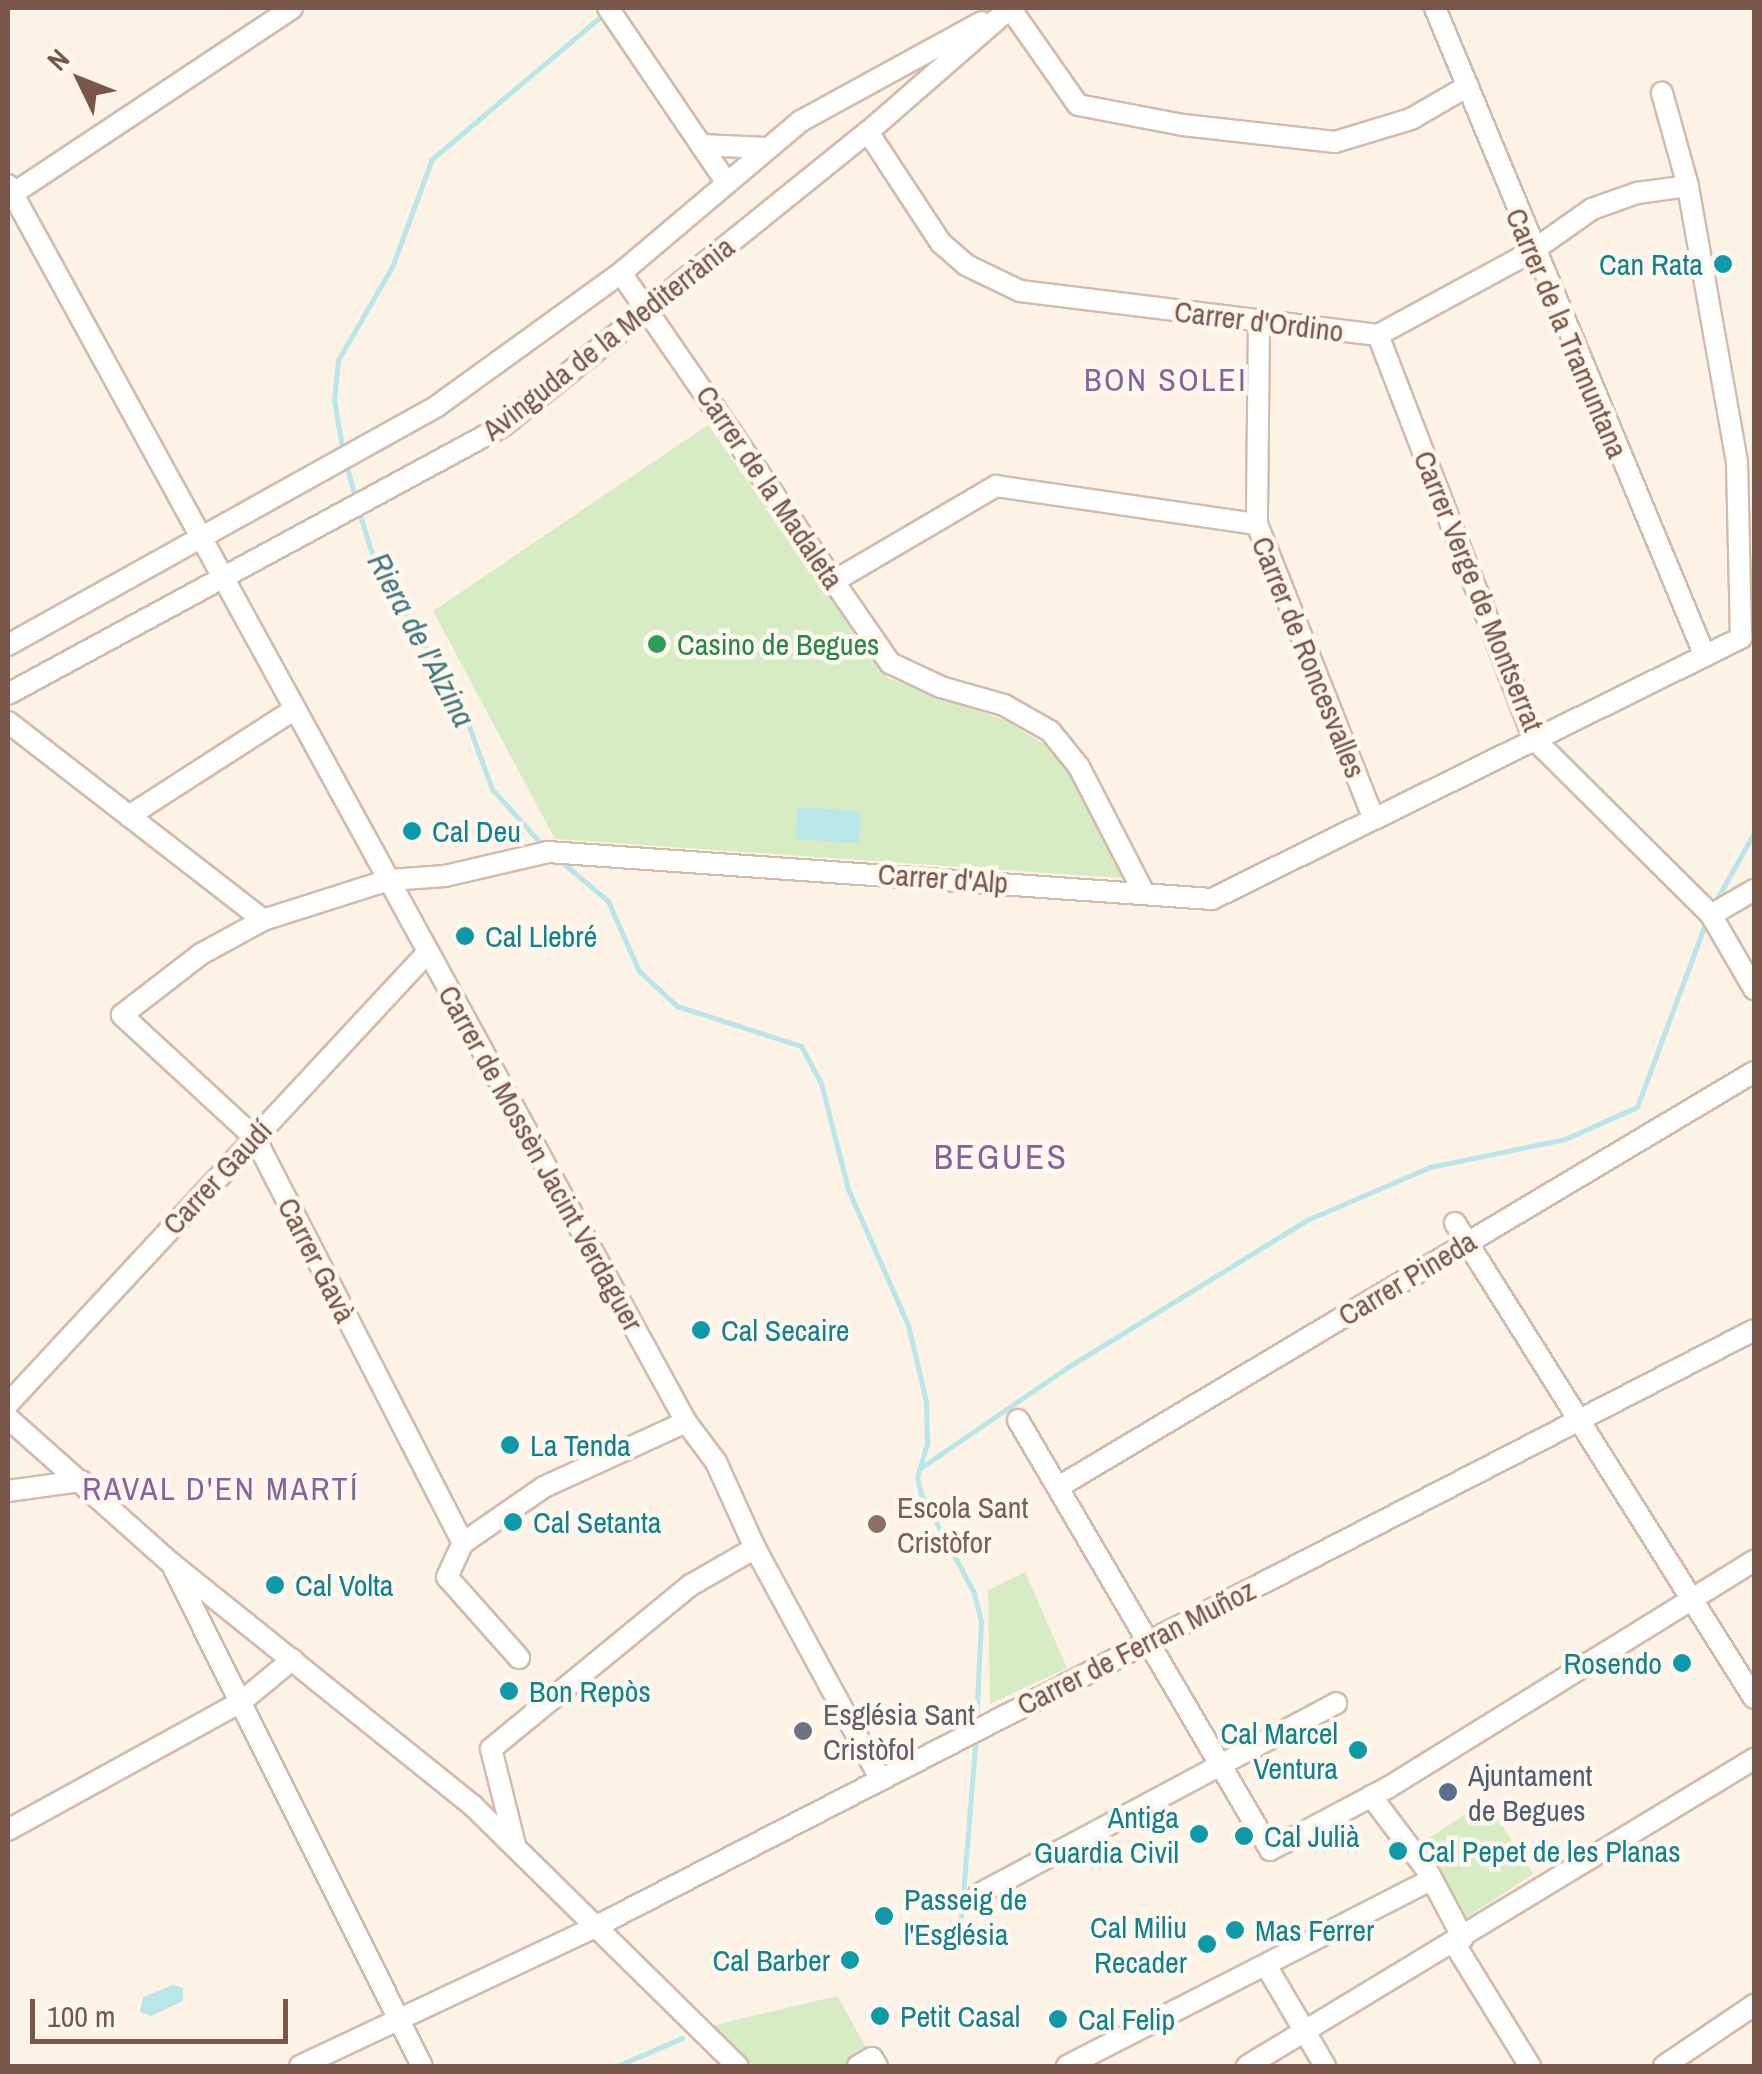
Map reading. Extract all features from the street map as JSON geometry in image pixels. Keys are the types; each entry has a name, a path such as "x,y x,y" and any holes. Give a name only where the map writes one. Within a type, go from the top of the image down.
{"street":[{"path":"9,192 292,8"},
{"path":"1010,8 1078,105 1183,125 1335,142 1411,119 1468,86"},
{"name":"Avinguda de la Mediterrània","path":"8,694 502,426 868,132 1010,8"},
{"name":"Avinguda de la Mediterrània","path":"8,645 437,406 621,272 766,148 862,83 1010,8"},
{"name":"Carrer de la Tramuntana","path":"1435,8 1531,252 1705,656"},
{"path":"614,15 725,180"},
{"path":"1662,94 1688,186"},
{"name":"Carrer d'Ordino","path":"868,132 941,243 1000,283 1044,296 1378,335 1531,252 1592,209 1637,193 1688,186"},
{"path":"702,146 766,148"},
{"name":"Carrer d'Alp","path":"122,1014 201,954 262,920 389,880 444,876 536,855 572,854 1144,891 1212,899 1740,638 1737,462 1688,186"},
{"name":"Carrer de Mossèn Jacint Verdaguer","path":"9,192 686,1422 716,1462 755,1548 879,1776"},
{"name":"Carrer de la Madaleta","path":"621,272 890,663 941,688 1004,705 1050,730 1079,768 1144,891"},
{"path":"1257,524 1259,322"},
{"name":"Carrer Verge de Montserrat","path":"1378,335 1534,738 1710,917 1754,989"},
{"name":"Carrer de Roncesvalles","path":"834,581 996,486 1257,524 1373,818"},
{"path":"129,816 294,709"},
{"path":"8,722 262,920"},
{"path":"1710,917 1754,890"},
{"name":"Carrer Gaudí","path":"8,1404 428,952"},
{"name":"Carrer Gavà","path":"122,1014 254,1136 463,1543"},
{"name":"Carrer Pineda","path":"1060,1486 1754,1072"},
{"path":"1455,1223 1754,1698"},
{"name":"Carrer de Ferran Muñoz","path":"300,2066 401,2023 593,1928 879,1776 1754,1330"},
{"path":"8,1418 171,1563 473,1806 593,1928 738,2066"},
{"path":"1018,1420 1270,1850 1370,1796 1754,1561"},
{"path":"520,1658 447,1577 463,1543 544,1487 686,1422"},
{"path":"8,1491 81,1481"},
{"path":"515,1846 491,1749 691,1585 755,1548"},
{"path":"171,1563 422,2066"},
{"path":"8,1830 241,1702 293,1659"},
{"path":"979,1894 1223,1768 1336,1704"},
{"path":"1247,2066 1754,1759"},
{"path":"1370,1796 1432,1880 1459,1940 1530,2066"},
{"path":"1068,2066 1432,1880"},
{"path":"1267,1967 1325,2066"},
{"path":"1664,2066 1754,2005"}],"green space":[{"name":"Casino de Begues","path":"708,425 888,678 1007,721 1058,753 1123,878 555,839 433,611"},
{"path":"1025,1572 1067,1668 990,1704 988,1590"},
{"path":"1486,1801 1533,1874 1463,1920 1416,1847"},
{"path":"837,1996 872,2058 858,2066 736,2066 698,2029"}],"water":[{"path":"798,807 861,811 859,843 796,839"},
{"path":"173,1985 183,1988 183,2001 151,2016 140,2012 143,1997"}],"waterway":[{"name":"Riera de l'Alzina","path":"343,453 334,400 338,360 392,267 432,159 605,13"},
{"name":"Riera de l'Alzina","path":"346,464 356,501"},
{"name":"Riera de l'Alzina","path":"359,512 376,567 460,702 492,789 545,848"},
{"path":"1714,904 1754,833"},
{"name":"Riera de l'Alzina","path":"557,858 608,901 639,971 677,1006 801,1046 821,1083 848,1189 908,1325 926,1401 927,1443 917,1477 921,1494 974,1593 981,1621 976,1724"},
{"path":"919,1469 1068,1367 1307,1220 1430,1167 1565,1139 1637,1107 1707,919"},
{"name":"Riera de l'Alzina","path":"944,1950 960,1932 976,1735"},
{"name":"Riera de l'Alzina","path":"617,2066 682,2038"}],"place":[{"name":"Can Rata","path":"1723,264"},
{"name":"Casino de Begues","path":"657,644"},
{"name":"Cal Deu","path":"412,831"},
{"name":"Cal Llebré","path":"465,936"},
{"name":"Cal Secaire","path":"701,1330"},
{"name":"La Tenda","path":"510,1445"},
{"name":"Cal Setanta","path":"513,1522"},
{"name":"Escola Sant Cristòfor","path":"877,1524"},
{"name":"Cal Volta","path":"275,1585"},
{"name":"Rosendo","path":"1682,1663"},
{"name":"Bon Repòs","path":"509,1691"},
{"name":"Església Sant Cristòfol","path":"803,1731"},
{"name":"Cal Marcel Ventura","path":"1358,1750"},
{"name":"Ajuntament de Begues","path":"1448,1792"},
{"name":"Antiga Guardia Civil","path":"1199,1834"},
{"name":"Cal Julià","path":"1244,1836"},
{"name":"Cal Pepet de les Planas","path":"1398,1851"},
{"name":"Passeig de l'Església","path":"884,1916"},
{"name":"Mas Ferrer","path":"1235,1930"},
{"name":"Cal Miliu Recader","path":"1207,1944"},
{"name":"Cal Barber","path":"850,1960"},
{"name":"Petit Casal","path":"880,2016"},
{"name":"Cal Felip","path":"1058,2019"}],"district":[{"name":"BON SOLEI","path":"1166,380"},
{"name":"BEGUES","path":"1001,1157"},
{"name":"RAVAL D'EN MARTÍ","path":"221,1489"}]}
